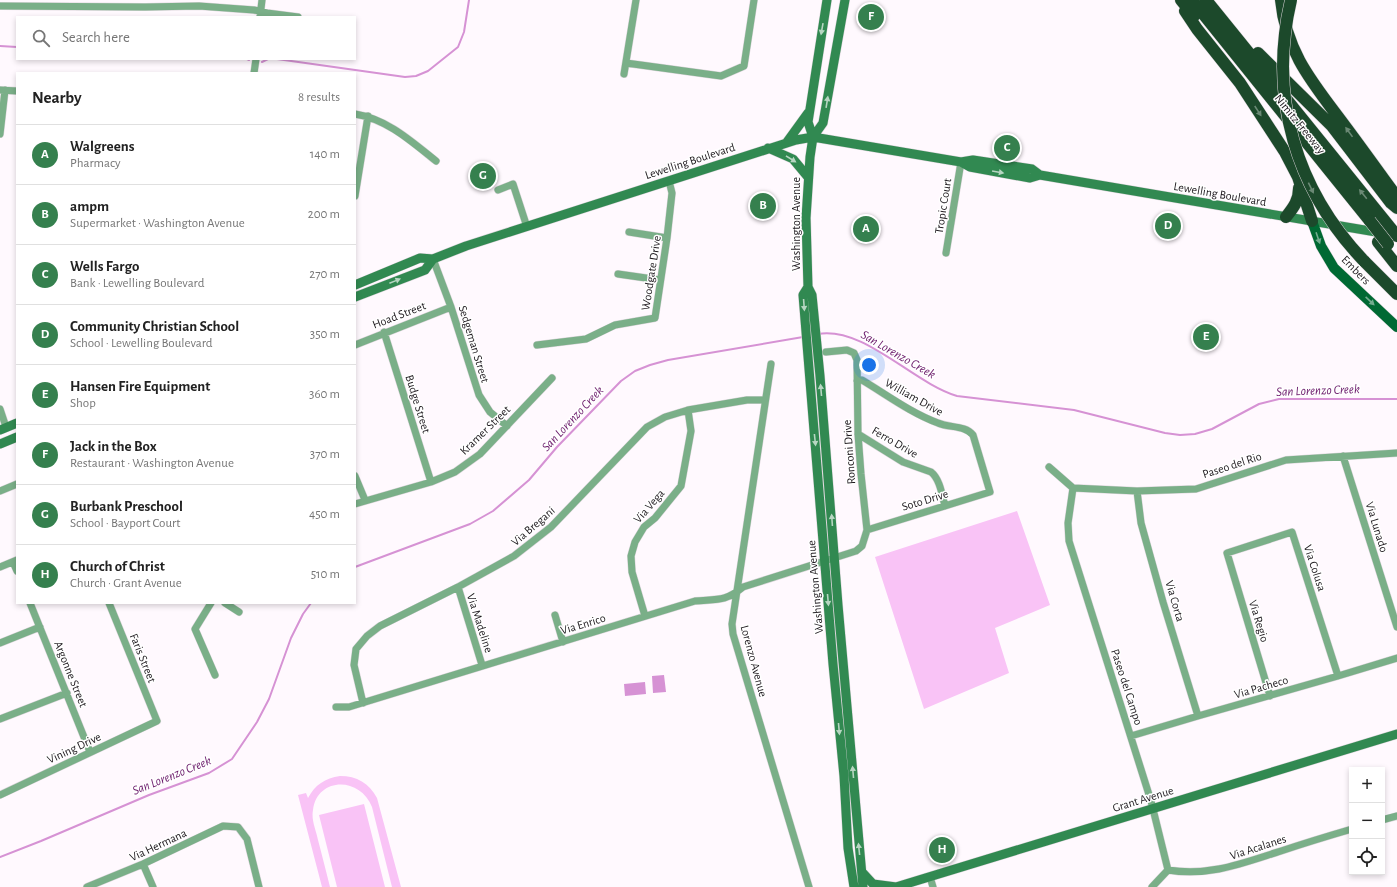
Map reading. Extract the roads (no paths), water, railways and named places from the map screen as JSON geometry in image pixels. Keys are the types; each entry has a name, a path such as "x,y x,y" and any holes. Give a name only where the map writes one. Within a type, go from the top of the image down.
{"highway":[{"path":"1179,0 1197,29 1244,89 1285,152 1298,177 1312,221"},
{"name":"Nimitz Freeway","path":"1179,0 1364,220 1390,239"},
{"path":"1192,0 1364,220"},
{"path":"1280,0 1286,29 1295,54 1302,66 1397,197"},
{"path":"1291,0 1284,34 1283,77 1285,104 1294,145 1310,184 1323,209 1339,232 1364,261 1397,294"},
{"path":"1207,2 1332,126 1391,203 1397,208"},
{"name":"Nimitz Freeway","path":"1207,2 1388,224 1397,266"},
{"path":"1286,217 1296,205 1299,196 1300,184"},
{"path":"1390,239 1397,255"}],"main road":[{"name":"Washington Avenue","path":"827,0 808,122 813,137 808,177 806,218 808,287 803,295 810,324 812,345 829,560 848,848 854,887"},
{"name":"Washington Avenue","path":"813,137 823,123 845,0"},
{"path":"787,142 810,110"},
{"name":"Lewelling Boulevard","path":"356,291 424,270 433,260 466,246 787,142 813,137 961,162 970,167 1030,178 1040,175 1312,221 1390,239"},
{"path":"768,148 793,159 808,177"},
{"name":"Embers","path":"1312,221 1321,246 1334,268 1397,327"},
{"path":"3,428 16,423"},
{"path":"0,444 16,437"},
{"name":"Washington Avenue","path":"829,560 863,887"},
{"name":"Grant Avenue","path":"896,887 1397,734"},
{"path":"848,887 852,872"},
{"path":"862,872 873,884 896,887"}],"street":[{"path":"260,14 262,0"},
{"path":"624,74 636,0"},
{"path":"626,63 721,76 744,66 754,0"},
{"path":"0,6 80,3 145,3 198,6 285,16"},
{"path":"254,72 256,60"},
{"path":"0,134 3,90 16,91"},
{"path":"356,114 368,116 385,123 411,140 436,160"},
{"path":"356,190 368,116"},
{"name":"Tropic Court","path":"946,253 961,162"},
{"name":"Woodgate Drive","path":"537,345 586,339 615,325 655,318 672,193 669,181"},
{"path":"498,190 513,184 527,227"},
{"path":"628,232 667,238"},
{"name":"Sedgeman Street","path":"433,260 451,307 479,395 490,412 507,426"},
{"path":"618,274 660,280"},
{"name":"Hoad Street","path":"356,345 384,332 451,307"},
{"name":"Budge Street","path":"384,332 431,482"},
{"name":"Ronconi Drive","path":"826,352 847,350 854,352 857,360 858,434 867,530 862,547 856,551 829,560"},
{"name":"Lorenzo Avenue","path":"771,364 732,624 733,634 809,887"},
{"name":"Kramer Street","path":"356,504 431,482 455,472 480,454 552,378"},
{"name":"William Drive","path":"857,381 862,380 928,419 941,425 970,431 973,435 990,492"},
{"name":"Via Bregani","path":"363,703 354,665 356,649 367,636 380,626 458,587 514,556 551,527 647,427 666,417 688,410 747,400 765,400"},
{"path":"0,408 3,428"},
{"name":"Via Vega","path":"645,616 632,572 631,556 635,542 644,527 655,518 681,486 691,431 688,410"},
{"name":"Ferro Drive","path":"858,434 903,462 931,472 937,480 945,506"},
{"name":"Paseo del Rio","path":"1073,488 1137,491 1196,489 1286,460 1397,453"},
{"name":"Via Lunado","path":"1344,456 1397,627"},
{"path":"1049,467 1073,488"},
{"path":"356,478 365,500"},
{"path":"0,491 16,484"},
{"name":"Paseo del Campo","path":"1073,488 1068,523 1069,541 1153,809 1168,870"},
{"name":"Via Corta","path":"1137,491 1141,523 1198,716"},
{"name":"Soto Drive","path":"867,530 990,492"},
{"name":"Via Colusa","path":"1227,553 1292,532 1338,676"},
{"name":"Via Regio","path":"1227,553 1270,696"},
{"name":"Via Enrico","path":"336,707 349,707 363,703 482,665 563,642 695,601 725,599 743,587 829,560"},
{"path":"0,567 15,561"},
{"name":"Via Madeline","path":"458,587 482,665"},
{"name":"Argonne Street","path":"30,604 90,752"},
{"name":"Faris Street","path":"109,604 157,721"},
{"path":"210,604 195,629 215,675"},
{"path":"226,604 239,612"},
{"path":"555,615 563,642"},
{"path":"0,643 40,627"},
{"name":"Via Pacheco","path":"1131,736 1397,658"},
{"path":"0,719 67,694"},
{"name":"Vining Drive","path":"0,795 157,721"},
{"path":"1385,819 1397,816"},
{"name":"Via Hermana","path":"87,887 143,864 223,826 238,827 247,839 259,887"},
{"name":"Via Acalanes","path":"1168,870 1180,872 1228,868 1349,830"},
{"path":"143,864 152,887"},
{"path":"1152,887 1168,870"},
{"path":"930,877 933,887"}],"waterway":[{"path":"284,60 405,77 416,76 428,71 458,47 464,32 469,0"},
{"path":"0,46 16,47"},
{"path":"262,62 266,60"},
{"name":"San Lorenzo Creek","path":"818,334 835,334 853,338 888,357 923,380 957,396 1074,410 1165,433 1180,435 1195,434 1212,429 1259,404 1279,399 1397,399"},
{"name":"San Lorenzo Creek","path":"356,567 470,524 493,511 529,480 557,447 621,381 635,371 668,360 803,337"},
{"name":"San Lorenzo Creek","path":"0,857 149,795 209,773 232,759 257,722 269,699 291,638 303,614 310,604"}],"place":[{"name":"Jack in the Box","path":"871,17"},
{"name":"Wells Fargo","path":"1007,148"},
{"name":"Burbank Preschool","path":"483,176"},
{"name":"ampm","path":"763,206"},
{"name":"Community Christian School","path":"1168,226"},
{"name":"Walgreens","path":"866,229"},
{"name":"Hansen Fire Equipment","path":"1206,337"},
{"name":"Church of Christ","path":"942,850"}]}
